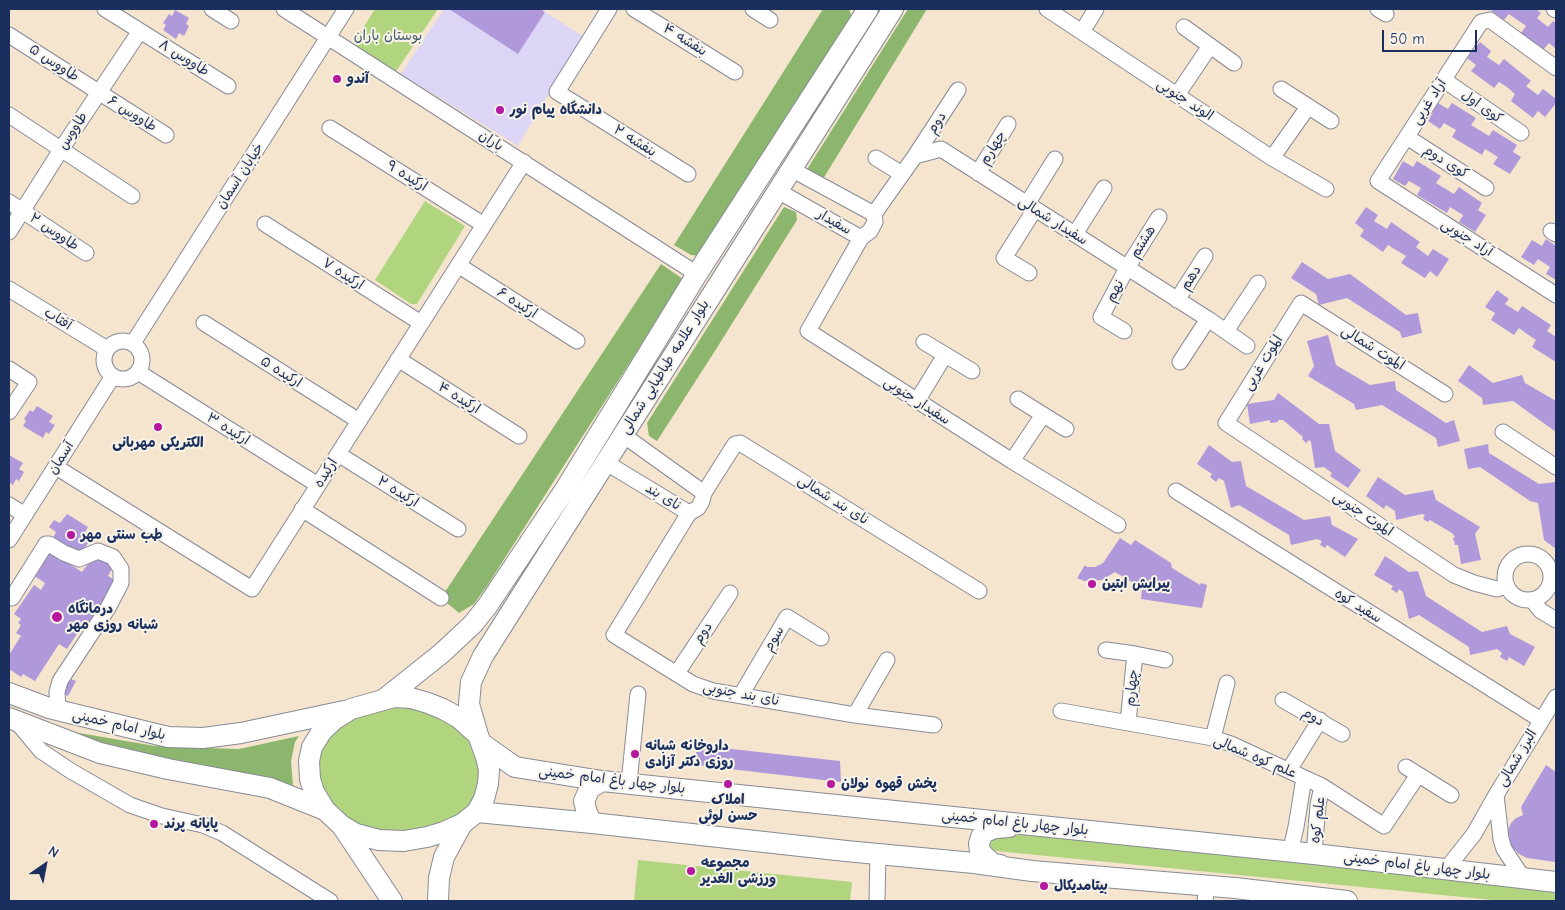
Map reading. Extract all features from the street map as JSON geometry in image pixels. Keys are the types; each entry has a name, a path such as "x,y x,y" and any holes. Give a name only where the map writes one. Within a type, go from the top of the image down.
{"main road":[{"name":"بلوار علامه طباطبایی شمالی","path":"479,739 469,704 471,682 483,656 893,9"},
{"name":"بلوار علامه طباطبایی شمالی","path":"383,700 442,653 473,624 488,605 566,488 697,274 862,13"},
{"name":"بلوار امام خمینی","path":"9,693 58,711 168,737 203,738 241,733 351,709"},
{"path":"438,901 439,878 444,857 469,818 484,799 488,784 489,770 479,739 459,718 443,708 411,698 394,697 351,709 335,719 322,731 312,747 309,761 310,779 314,792 324,810 341,825 356,834 379,840 404,841 436,835 469,818 592,823 916,857 1206,893 1347,901"},
{"name":"بلوار امام خمینی","path":"12,719 100,753 270,788 324,810"},
{"name":"بلوار چهار باغ امام خمینی","path":"479,739 514,768 602,781 1447,868 1556,882"},
{"path":"592,823 584,801 590,788 602,781"},
{"path":"916,857 956,858 964,852 968,844 966,832 959,825 922,813"},
{"path":"341,825 392,901"},
{"path":"1026,825 995,828 986,832 981,837 979,844 983,855 993,864 1032,871"}],"street":[{"name":"طاووس ۸","path":"106,9 228,86"},
{"path":"212,9 231,21"},
{"name":"باران","path":"284,9 697,274"},
{"name":"خیابان آسمان","path":"133,343 346,9"},
{"name":"بنفشه ۲","path":"609,9 557,92 688,174"},
{"name":"بنفشه ۴","path":"634,9 735,72"},
{"path":"752,9 770,20"},
{"name":"الوند جنوبی","path":"1047,9 1272,158 1326,189"},
{"path":"1082,32 1096,9"},
{"name":"آراد غربی","path":"1378,181 1481,22 1490,20 1555,64"},
{"path":"1184,27 1234,63"},
{"name":"طاووس","path":"9,232 61,149 140,31"},
{"name":"طاووس ۵","path":"9,36 99,92"},
{"path":"1177,95 1210,46"},
{"name":"کوی اول","path":"1444,80 1521,133"},
{"path":"1281,89 1331,121"},
{"name":"دوم","path":"915,156 958,90"},
{"name":"طاووس ۶","path":"99,92 166,135"},
{"path":"1272,158 1308,106"},
{"path":"9,115 132,196"},
{"name":"چهارم","path":"978,173 1008,124"},
{"name":"ارکیده ۹","path":"330,128 484,225"},
{"name":"کوی دوم","path":"1407,137 1486,188"},
{"name":"سفیدار شمالی","path":"915,156 941,149 1208,319 1247,346"},
{"path":"874,214 915,156"},
{"path":"876,158 902,174"},
{"path":"1029,273 1004,258 1055,159"},
{"name":"ارکیده","path":"56,466 252,590 524,162"},
{"name":"سفیدار","path":"778,190 861,238 870,231 874,222 874,214 791,169"},
{"name":"آراد جنوبی","path":"1378,181 1556,295"},
{"path":"1074,234 1104,188"},
{"name":"طاووس ۲","path":"9,202 86,253"},
{"name":"هشتم","path":"1127,268 1159,217"},
{"name":"ارکیده ۷","path":"265,224 421,323"},
{"name":"سفیدار جنوبی","path":"861,238 808,331 1012,462 1118,525"},
{"name":"دهم","path":"1177,300 1204,256"},
{"name":"ارکیده ۶","path":"458,265 577,341"},
{"name":"نهم","path":"1124,331 1101,317 1127,268"},
{"path":"1226,332 1258,283"},
{"name":"آفتاب","path":"9,288 107,349"},
{"name":"الموت شمالی","path":"1301,303 1445,394"},
{"name":"الموت غربی","path":"1226,423 1301,303"},
{"path":"1180,362 1208,319"},
{"name":"ارکیده ۵","path":"204,323 359,421"},
{"path":"126,341 133,343 142,354 142,363 138,372 131,378 122,380 113,376 106,369 104,358 107,349 116,342 126,341"},
{"path":"924,342 972,370"},
{"path":"917,401 945,355"},
{"name":"ارکیده ۴","path":"398,360 519,436"},
{"path":"9,369 29,382 9,412"},
{"name":"ارکیده ۳","path":"138,372 318,486"},
{"name":"آسمان","path":"9,540 113,376"},
{"path":"1018,399 1066,429"},
{"path":"1012,462 1043,415"},
{"name":"الموت جنوبی","path":"1226,423 1454,575 1497,589 1506,586"},
{"path":"1503,432 1556,467"},
{"name":"نای بند","path":"605,462 689,513 698,508 704,493 623,434"},
{"name":"نای بند شمالی","path":"704,493 735,444 740,443 979,591"},
{"name":"ارکیده ۲","path":"338,454 458,529"},
{"name":"سفید کوه","path":"1176,491 1541,720"},
{"path":"9,505 25,515"},
{"path":"302,509 441,598"},
{"name":"نای بند جنوبی","path":"689,513 614,634 693,684 713,691 934,725"},
{"path":"12,598 46,544 79,559 98,551 113,557 121,569 121,583 108,608 60,681 58,711"},
{"path":"1528,553 1542,558 1548,564 1554,579 1545,593 1539,598 1524,600 1516,598 1510,593 1504,579 1508,564 1513,558 1520,554 1528,553"},
{"name":"دوم","path":"676,673 730,593"},
{"path":"1532,600 1542,611 1556,620"},
{"name":"سوم","path":"741,695 787,617 821,638"},
{"path":"1106,650 1135,654"},
{"name":"چهارم","path":"1128,722 1135,654 1165,660"},
{"path":"855,714 887,660"},
{"path":"1213,738 1227,683"},
{"path":"629,784 638,694"},
{"name":"البرز شمالی","path":"1523,878 1504,849 1496,794 1556,697"},
{"name":"دوم","path":"1283,700 1342,734"},
{"name":"علم کوه شمالی","path":"1062,711 1213,738 1231,744 1322,786 1384,826 1412,771 1451,795"},
{"path":"12,719 41,751 71,771 130,805 162,816 203,825 222,833 330,901"},
{"path":"1289,770 1320,720"},
{"name":"علم کوه","path":"1290,852 1304,778"},
{"name":"علم کوه","path":"1314,854 1317,812 1322,786"},
{"path":"1447,868 1474,834 1496,794"},
{"path":"877,901 878,853"}],"shaded area":[{"name":"دانشگاه پیام نور","path":"444,9 540,9 583,36 518,146 401,74"}],"green space":[{"name":"بوستان باران","path":"375,9 438,9 395,73 353,44"},
{"path":"823,9 849,9 853,21 700,256 691,255 674,245"},
{"path":"908,9 927,9 823,179 806,171"},
{"path":"425,201 465,226 417,304 411,304 375,280"},
{"path":"784,207 796,212 797,220 657,441 649,436 647,423"},
{"path":"661,264 683,279 487,586 474,604 459,613 441,598"},
{"path":"402,706 424,709 449,720 471,739 479,759 481,780 474,804 454,820 421,832 385,834 351,825 320,789 318,753 332,733 355,717 379,709"},
{"path":"44,727 155,746 206,748 239,749 299,736 295,742 291,761 293,786 145,758"},
{"path":"1001,830 1556,890 1556,901 1503,901 996,851 985,845"},
{"name":"مجموعه ورزشی الغدیر","path":"638,860 852,882 850,901 634,901"}],"building":[{"path":"449,9 540,9 545,12 518,54"},
{"path":"1489,9 1536,9 1541,13 1537,18 1548,27 1553,21 1556,23 1556,49 1549,43 1543,50 1521,33 1526,26 1509,14 1504,20"},
{"path":"175,10 189,18 186,24 189,26 184,36 179,33 176,39 163,30 166,25 163,23 169,14 172,16"},
{"path":"1480,42 1491,51 1487,57 1499,65 1504,59 1531,81 1526,86 1538,95 1543,89 1556,99 1556,103 1545,117 1538,111 1533,118 1511,101 1515,94 1507,87 1499,82 1494,88 1471,71 1476,65 1467,58"},
{"path":"1438,103 1448,109 1452,103 1476,118 1471,125 1489,136 1493,130 1517,145 1513,152 1521,157 1510,174 1493,164 1498,157 1485,149 1482,155 1452,137 1456,130 1444,123 1440,129 1428,121"},
{"path":"1403,161 1413,167 1417,161 1441,176 1436,183 1454,194 1459,187 1482,203 1478,210 1486,215 1475,232 1459,222 1463,215 1450,207 1447,213 1417,195 1421,188 1409,181 1405,186 1393,179"},
{"path":"1366,207 1378,215 1374,221 1387,229 1391,222 1420,242 1416,247 1428,256 1433,249 1449,259 1437,277 1430,271 1425,278 1401,263 1406,256 1388,245 1383,252 1360,236 1364,230 1355,223"},
{"path":"1546,239 1556,246 1556,280 1546,274 1550,267 1538,259 1534,265 1521,257 1532,240 1542,246"},
{"path":"1302,262 1328,279 1350,274 1406,315 1418,313 1422,333 1402,338 1400,332 1347,298 1319,305 1316,294 1291,278"},
{"path":"1497,290 1509,299 1505,304 1518,312 1522,306 1551,325 1547,331 1556,337 1556,362 1532,347 1536,340 1519,328 1514,335 1491,320 1495,313 1485,307"},
{"path":"1328,335 1336,365 1370,385 1395,381 1396,390 1446,423 1454,420 1460,441 1438,447 1436,438 1382,405 1356,410 1354,404 1308,376 1314,366 1307,341"},
{"path":"1469,365 1493,383 1522,375 1525,383 1556,401 1556,432 1513,401 1483,405 1482,398 1458,381"},
{"path":"1278,393 1319,424 1329,424 1335,451 1361,470 1348,488 1330,476 1332,473 1324,467 1315,468 1311,442 1309,440 1306,443 1302,439 1303,437 1283,420 1270,423 1270,420 1250,424 1247,404 1274,400"},
{"path":"37,406 53,416 49,422 55,425 49,434 46,432 43,438 23,426 26,421 24,419 30,410 33,412"},
{"path":"1488,444 1489,453 1539,484 1556,482 1556,549 1544,540 1538,503 1530,501 1480,467 1468,469 1464,449"},
{"path":"1209,445 1232,462 1241,461 1246,486 1304,520 1330,516 1332,525 1358,539 1345,557 1327,545 1325,548 1320,545 1322,541 1317,539 1291,545 1289,535 1239,505 1231,508 1224,481 1219,478 1216,482 1210,477 1212,474 1197,464"},
{"path":"9,455 23,463 19,469 24,472 19,481 16,479 13,485 9,482"},
{"path":"1378,477 1405,495 1433,490 1436,500 1480,527 1475,534 1481,560 1461,564 1458,545 1455,545 1453,538 1455,537 1452,533 1430,520 1428,522 1423,519 1425,515 1422,514 1396,520 1395,511 1386,505 1384,509 1366,496"},
{"name":"طب سنتی مهر","path":"67,514 88,527 85,533 92,537 81,554 53,538 56,532 49,527 54,520 60,523"},
{"path":"1120,538 1131,545 1135,540 1171,563 1172,568 1200,585 1201,583 1207,585 1202,608 1141,599 1142,588 1115,572 1102,580 1084,581 1077,578 1085,565 1087,567 1095,567 1103,563"},
{"name":"درمانگاه شبانه روزی مهر","path":"49,551 82,572 94,555 113,567 108,576 116,581 89,626 84,623 67,649 59,644 35,681 23,674 21,677 9,669 9,655 21,636 16,633 21,625 18,623 21,619 14,614 34,585 41,590 45,583 33,575"},
{"path":"1385,556 1409,572 1418,571 1426,596 1482,632 1507,626 1510,634 1535,647 1524,666 1509,657 1507,661 1500,657 1502,653 1497,649 1470,655 1469,647 1419,615 1409,619 1403,592 1399,589 1397,593 1391,589 1393,586 1374,575"},
{"path":"68,678 76,681 68,696 61,693"},
{"path":"696,745 840,761 841,782 696,765"},
{"path":"1546,765 1556,772 1556,862 1527,858 1519,854 1511,846 1508,830 1516,818 1523,815 1521,807"}],"place":[{"name":"آندو","path":"337,79"},
{"name":"دانشگاه پیام نور","path":"500,110"},
{"name":"الکتریکی مهربانی","path":"158,427"},
{"name":"طب سنتی مهر","path":"71,535"},
{"name":"پیرایش ابتین","path":"1092,584"},
{"name":"درمانگاه شبانه روزی مهر","path":"57,617"},
{"name":"داروخانه شبانه روزی دکتر آزادی","path":"635,754"},
{"name":"املاک حسن لوئی","path":"728,784"},
{"name":"پخش قهوه نولان","path":"831,784"},
{"name":"پایانه پرند","path":"154,824"},
{"name":"مجموعه ورزشی الغدیر","path":"691,871"},
{"name":"بیتامدیکال","path":"1044,886"}]}
